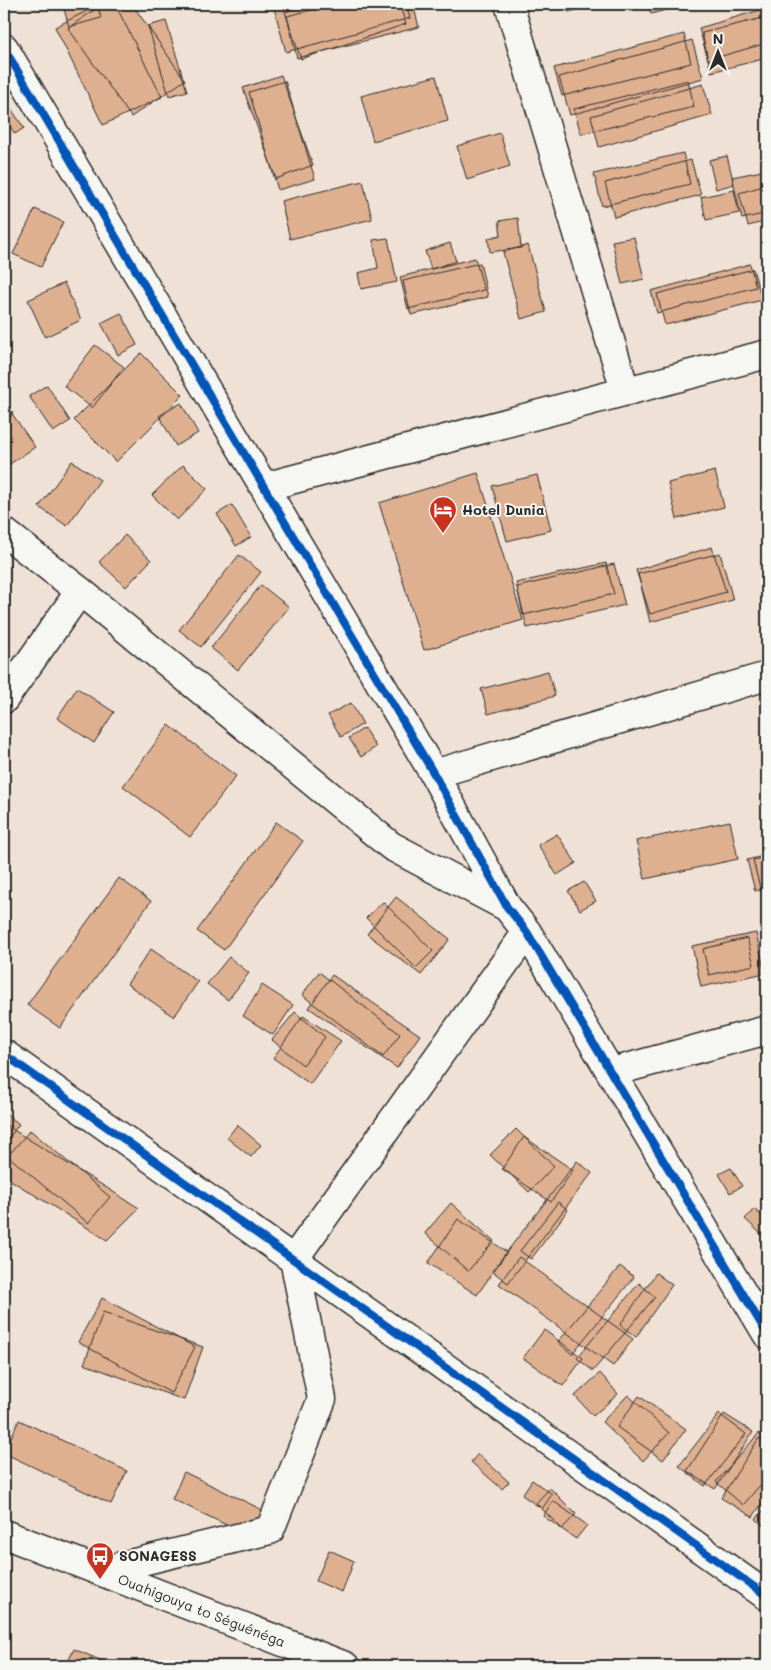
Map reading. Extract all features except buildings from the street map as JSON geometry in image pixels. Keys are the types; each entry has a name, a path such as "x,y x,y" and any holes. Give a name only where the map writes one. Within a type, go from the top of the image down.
{"street":[{"path":"509,4 625,390"},
{"path":"4,48 434,774 507,907 527,932 767,1334"},
{"path":"264,487 767,354"},
{"path":"4,532 80,591 391,846 507,907"},
{"path":"4,699 80,591"},
{"path":"434,774 767,676"},
{"path":"102,1571 270,1530 322,1399 294,1260 527,932"},
{"path":"612,1072 767,1030"},
{"path":"4,1054 767,1596"},
{"name":"Ouahigouya to Séguénéga","path":"4,1534 102,1571 315,1661 346,1666"}],"cycle path":[{"path":"4,48 434,774 507,907 527,932 767,1334"},
{"path":"4,1054 767,1596"}],"place":[{"name":"Hotel Dunia","path":"443,534"},
{"name":"SONAGESS","path":"100,1580"}]}
